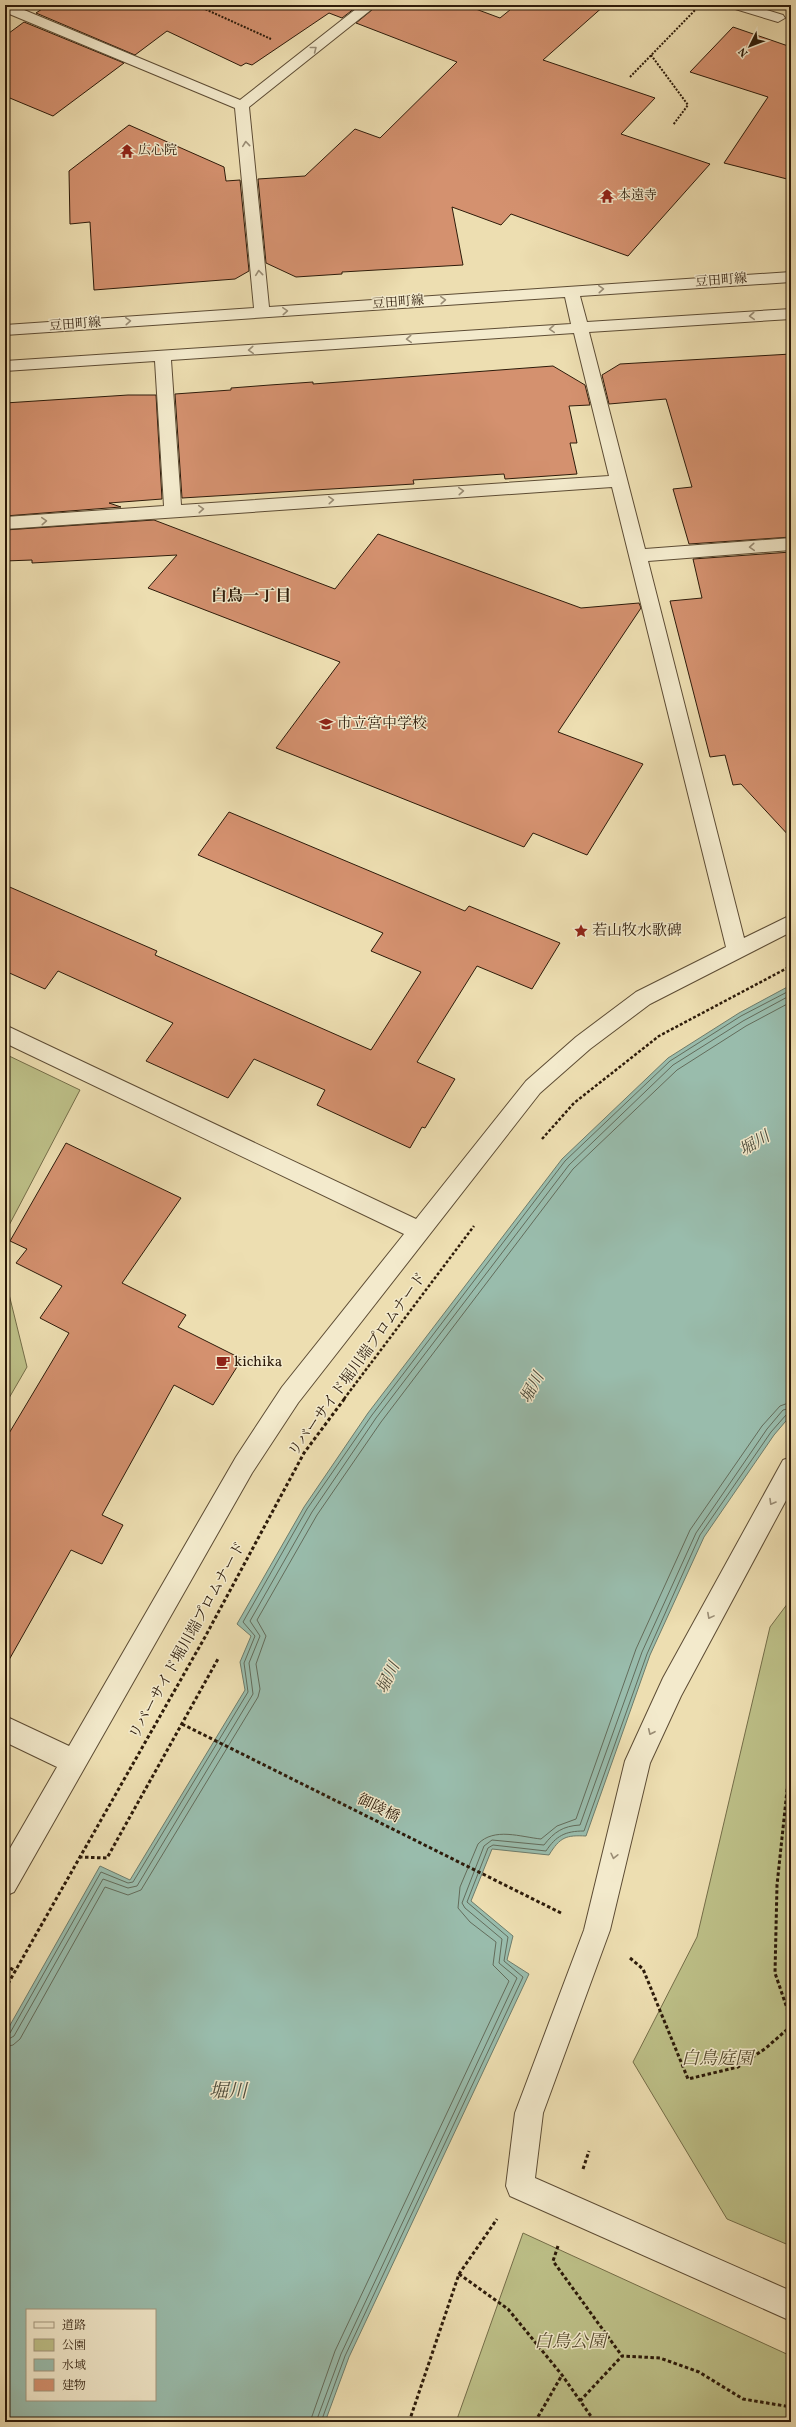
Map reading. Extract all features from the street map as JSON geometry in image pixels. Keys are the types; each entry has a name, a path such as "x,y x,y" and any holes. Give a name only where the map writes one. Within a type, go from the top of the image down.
{"street":[{"path":"242,106 370,5"},
{"path":"737,5 778,18"},
{"path":"12,10 242,106"},
{"path":"242,106 262,312"},
{"name":"豆田町線","path":"5,330 791,277"},
{"path":"571,291 737,951"},
{"path":"5,366 791,314"},
{"path":"163,356 173,511"},
{"path":"5,524 173,511 619,481"},
{"path":"637,556 791,544"},
{"path":"5,1883 76,1762 244,1465 290,1395 533,1087 583,1043 643,998 791,923"},
{"path":"5,1033 419,1231"},
{"path":"791,1468 672,1687 638,1761 597,1930 529,2113 520,2186 791,2306"},
{"path":"5,1729 76,1762"}],"path":[{"path":"196,5 306,56"},
{"path":"630,77 700,5"},
{"path":"651,55 688,105 673,125"},
{"path":"538,1143 574,1103 659,1036 791,966"},
{"name":"リバーサイド堀川端プロムナード","path":"5,1989 205,1637 304,1454 475,1225"},
{"path":"79,1857 107,1858 218,1659"},
{"name":"御陵橋","path":"182,1724 564,1914"},
{"path":"791,1753 777,1885 775,1973 791,2020"},
{"path":"597,1930 643,1969 688,2079 738,2067 766,2048 791,2026"},
{"path":"5,1965 15,1971"},
{"path":"410,2422 459,2274 520,2186"},
{"path":"553,2261 622,2356"},
{"path":"459,2274 508,2309 562,2375 595,2422"},
{"path":"580,2401 622,2356 660,2358 699,2372 743,2399 791,2407"},
{"path":"535,2422 562,2375"}],"green space":[{"path":"5,1054 80,1090 5,1233"},
{"path":"5,1278 27,1367 5,1405"},
{"name":"白鳥庭園","path":"791,1599 791,2246 727,2219 633,2062 697,1937 770,1627"},
{"name":"白鳥公園","path":"523,2233 791,2356 791,2422 456,2422"}],"water":[{"name":"堀川","path":"791,985 791,1415 774,1435 704,1537 650,1655 586,1836 564,1838 557,1844 549,1855 492,1849 471,1901 513,1936 507,1960 529,1974 349,2357 325,2422 5,2422 5,2034 100,1866 130,1880 245,1690 240,1662 251,1636 237,1624 304,1507 368,1413 562,1159 668,1058 739,1013"}],"building":[{"path":"48,5 359,5 342,18 329,13 252,65 246,63 241,66 167,31 135,55 36,13"},
{"path":"378,5 465,5 500,18 516,5 605,5 543,60 655,98 621,134 710,164 628,256 511,214 501,225 452,207 463,265 342,272 342,274 296,277 266,263 258,179 305,176 355,129 380,138 457,62 356,23"},
{"path":"24,22 124,63 53,116 5,96 5,36"},
{"path":"733,27 791,47 791,180 724,163 768,97 690,72"},
{"path":"129,125 224,167 226,181 240,180 249,271 235,279 94,290 90,222 70,224 69,171"},
{"path":"791,354 791,537 689,544 673,489 692,487 666,399 609,404 602,375 620,364"},
{"path":"553,366 585,385 590,405 569,406 577,443 570,443 577,474 505,479 504,474 413,480 414,484 182,498 175,394 231,390 231,388 270,385 313,382 313,384"},
{"path":"128,395 156,395 162,499 109,503 121,507 5,516 5,403"},
{"path":"154,520 335,589 378,534 581,608 639,603 641,608 558,732 643,764 587,855 533,833 524,847 276,748 340,662 148,588 177,555 32,563 32,560 5,561 5,530"},
{"path":"791,552 791,838 741,784 733,785 725,755 710,757 670,601 702,598 693,559"},
{"path":"229,812 465,911 469,906 560,943 532,989 477,966 417,1062 455,1079 425,1128 422,1127 410,1148 317,1105 325,1090 254,1059 228,1098 146,1061 173,1023 58,971 45,989 5,971 5,885 157,951 155,955 371,1050 421,972 371,951 383,933 198,855"},
{"path":"66,1143 181,1198 122,1283 186,1315 178,1327 242,1359 213,1405 174,1385 102,1515 123,1525 102,1564 71,1550 5,1667 5,1440 69,1333 40,1318 62,1286 16,1263 27,1249 10,1241"}],"place":[{"name":"広心院","path":"127,151"},
{"name":"本遠寺","path":"607,196"},
{"name":"市立宮中学校","path":"326,724"},
{"name":"若山牧水歌碑","path":"581,931"},
{"name":"kichika","path":"223,1362"}],"district":[{"name":"白鳥一丁目","path":"251,597"}]}
